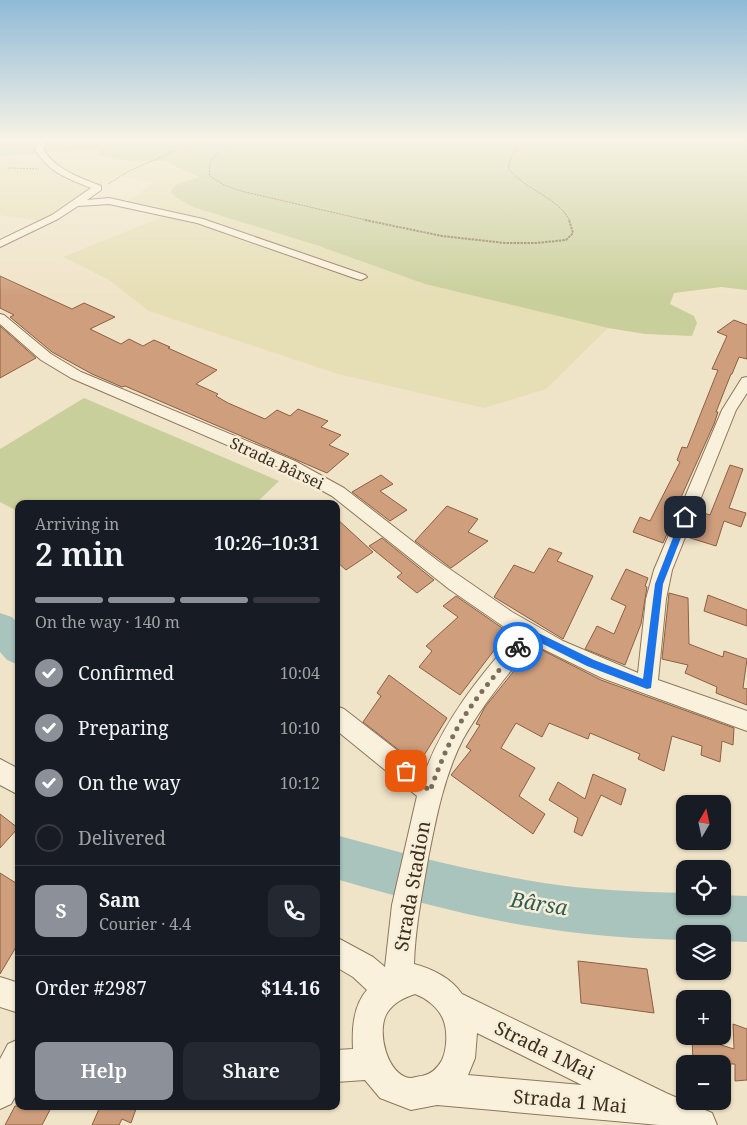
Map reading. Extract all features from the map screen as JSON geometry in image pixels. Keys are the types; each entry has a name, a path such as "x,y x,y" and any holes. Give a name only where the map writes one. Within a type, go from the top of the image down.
{"street":[{"path":"0,244 55,217 94,190"},
{"path":"76,203 109,201 200,221 361,277"},
{"name":"Strada Bârsei","path":"0,318 46,357 76,375 289,466 333,498"},
{"path":"647,685 656,598 663,570 729,410 747,381"},
{"name":"Strada Bârsei","path":"340,503 492,610 530,633 590,663 747,721"},
{"name":"Strada Stadion","path":"394,985 402,924 419,839 430,791 441,761 472,705 530,633"},
{"path":"340,719 430,791"},
{"path":"0,771 15,780"},
{"path":"340,953 394,985"},
{"path":"414,979 429,983 442,992 453,1005 460,1023 462,1042 459,1060 450,1077 438,1089 424,1095 409,1095 394,1089 382,1078 373,1063 368,1047 367,1030 370,1013 377,999 394,985 414,979"},
{"path":"0,992 15,997"},
{"name":"Strada 1Mai","path":"453,1005 680,1119"},
{"path":"0,1093 15,1063"},
{"path":"340,1066 373,1063"},
{"name":"Strada 1 Mai","path":"438,1089 680,1119"}],"path":[{"path":"239,190 424,233 499,242 554,242 566,240 573,233 562,208 538,190"}],"shaded area":[{"path":"0,190 91,190 39,221 0,215"},
{"path":"143,190 188,190 316,245 425,284 608,328 546,389 484,408 338,374 149,311 109,280 63,257 162,217 121,206"}],"green space":[{"path":"747,190 747,290 721,287 674,293 670,304 694,316 697,323 692,336 645,334 608,328 425,284 316,245 193,207 177,198 171,192"},
{"path":"84,398 279,481 259,500 15,500 15,510 0,502 0,449"}],"building":[{"path":"0,276 72,309 84,303 115,317 90,329 121,344 129,339 143,346 154,340 217,370 196,384 218,394 216,396 228,403 265,419 277,410 290,416 298,409 328,421 321,427 341,435 329,445 349,454 327,473 125,386 122,387 92,374 52,352 10,317 14,315 0,308"},
{"path":"734,320 747,325 747,359 739,357 731,374 716,412 718,412 714,424 678,504 680,505 663,543 633,532 640,517 650,521 680,462 677,460 682,447 687,448 718,370 712,369 727,336 717,332"},
{"path":"0,326 36,358 0,378"},
{"path":"730,465 743,469 729,508 746,513 741,527 724,521 716,546 687,537 698,511 710,515"},
{"path":"381,475 393,484 380,491 407,510 390,521 352,492"},
{"path":"447,506 478,519 468,532 488,541 451,568 415,541"},
{"path":"340,522 373,552 346,570 340,565"},
{"path":"382,538 434,580 417,593 397,577 402,573 369,546"},
{"path":"549,548 562,553 557,561 593,576 563,639 494,597 514,565 534,573"},
{"path":"626,569 648,578 645,586 647,587 641,624 625,665 585,649 597,626 614,634 626,606 611,599"},
{"path":"669,593 688,598 689,644 723,657 724,651 747,659 743,688 747,689 747,705 716,693 717,687 685,673 688,665 662,659"},
{"path":"708,595 747,610 747,626 704,611"},
{"path":"456,596 508,632 460,695 419,667 432,651 426,646 458,617 443,606"},
{"path":"534,646 601,680 734,728 733,745 722,741 720,762 701,755 702,746 672,736 664,771 638,759 640,754 590,733 588,739 549,723 542,737 516,723 501,748 535,768 519,796 545,814 533,834 451,775 471,750 466,747 480,725 476,724 485,707"},
{"path":"389,675 447,718 418,765 363,722 381,696 377,693"},
{"path":"593,774 626,789 621,805 601,795 582,836 574,832 578,818 549,800 558,782 585,799"},
{"path":"0,814 15,826 15,831 0,848"},
{"path":"0,873 15,882 15,949 0,974"},
{"path":"578,961 647,969 654,1013 581,1003"},
{"path":"733,1024 747,1029 747,1080 735,1081 735,1064 731,1064 731,1055 693,1055 692,1045 721,1045 734,1049"},
{"path":"15,1106 15,1110 50,1110 42,1125 5,1125"},
{"path":"99,1110 136,1110 131,1123 122,1119 119,1125 92,1125"}],"waterway":[{"name":"Bârsa","path":"0,627 15,645"},
{"name":"Bârsa","path":"340,858 455,889 546,906 619,914 747,919"}],"way so far":[{"path":"406,771 430,791 441,761 472,705 518,647"}],"route":[{"path":"518,647 530,633 590,663 647,685 659,584 685,517"}]}
